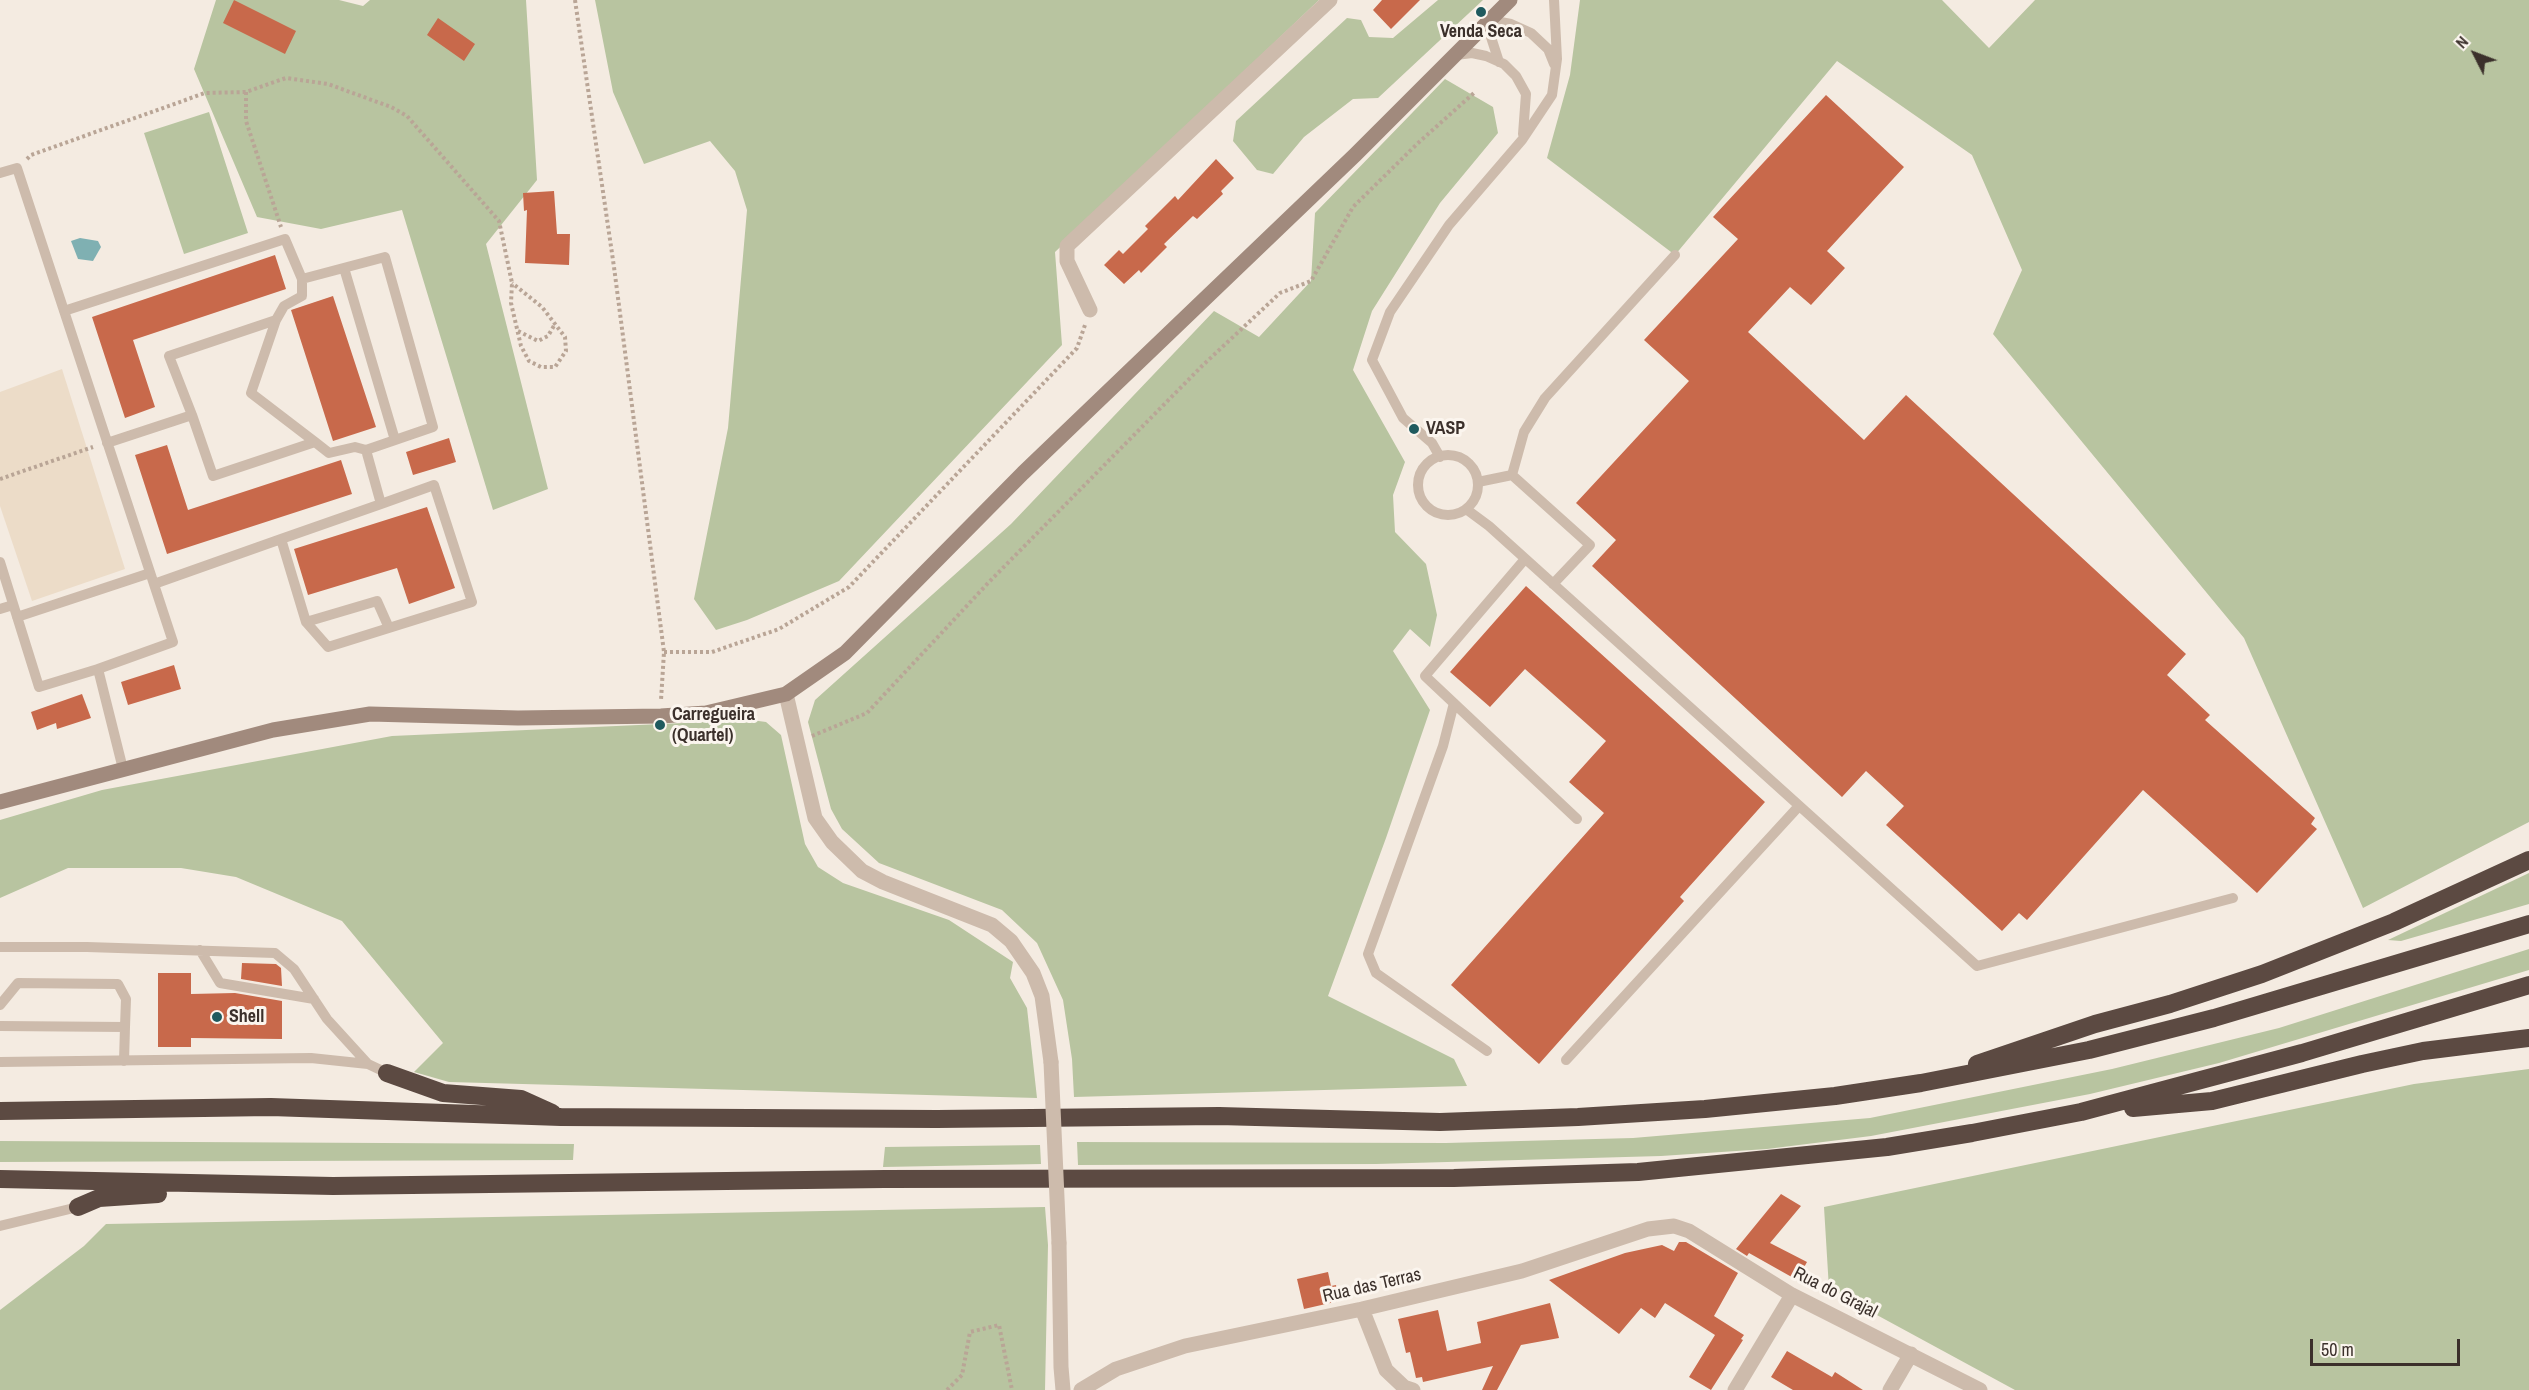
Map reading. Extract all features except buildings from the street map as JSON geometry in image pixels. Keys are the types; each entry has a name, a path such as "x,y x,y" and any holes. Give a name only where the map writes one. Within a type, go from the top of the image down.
{"highway":[{"path":"1921,1083 2095,1024 2170,1004 2262,975 2394,922 2529,860"},
{"path":"0,1112 271,1107 561,1117 949,1119 1219,1116 1440,1122 1705,1109 1835,1096 1921,1083 2090,1050 2214,1018 2529,924"},
{"path":"0,1179 333,1186 884,1179 1443,1178 1638,1172 1887,1147 2081,1112 2302,1053 2529,985"},
{"path":"2081,1112 2212,1101 2423,1051 2529,1038"},
{"path":"387,1073 443,1093 521,1099 561,1117"},
{"path":"78,1207 99,1198 138,1194 229,1193 333,1186"}],"main road":[{"path":"0,802 273,730 370,714 518,718 661,716 706,713 786,694 845,653 1023,473 1355,155 1510,0"}],"street":[{"path":"1090,310 1067,261 1067,246 1330,0"},
{"path":"786,694 815,818 832,842 861,871 992,925 1011,941 1033,973 1042,996 1051,1062 1059,1243 1060,1367 1064,1390"},
{"name":"Rua do Grajal","path":"1674,1226 1689,1231 1792,1295 1980,1390"},
{"name":"Rua das Terras","path":"1081,1390 1116,1369 1185,1346 1362,1309 1522,1271 1648,1229 1674,1226"},
{"path":"1735,1390 1792,1295"},
{"path":"1362,1309 1386,1370 1404,1386 1413,1390"},
{"path":"1890,1390 1911,1354"}],"lane":[{"path":"1440,457 1432,443 1403,418 1372,360 1390,312 1449,225 1522,140 1552,95 1556,72 1554,0"},
{"path":"1499,62 1490,34 1490,20 1519,27 1538,38 1548,49 1556,72"},
{"path":"1455,55 1472,52 1499,62 1516,76 1526,94 1527,104 1522,140"},
{"path":"1527,104 1531,111 1542,110"},
{"path":"0,173 17,168 173,642 39,687 0,562"},
{"path":"64,311 285,239 302,279 302,296 284,306 276,320 251,393 329,453 355,447 366,450 433,427 385,257 302,279"},
{"path":"1512,475 1524,432 1545,398 1675,255"},
{"path":"344,268 395,440"},
{"path":"276,320 169,356 213,476 315,442"},
{"path":"107,443 192,415"},
{"path":"366,450 381,504"},
{"path":"1440,457 1460,458 1475,472 1478,482 1473,502 1457,514 1437,513 1422,499 1419,489 1419,479 1430,462 1440,457"},
{"path":"1478,482 1512,475"},
{"path":"1512,475 1590,545 1553,584"},
{"path":"17,616 281,539 434,485 472,602 328,647 306,622 281,539"},
{"path":"1466,509 1553,584 1977,966 2233,898"},
{"path":"1525,559 1425,676 1577,819"},
{"path":"306,622 377,601 389,628"},
{"path":"0,609 13,605"},
{"path":"98,669 123,769"},
{"path":"1454,703 1443,746 1368,954 1376,973 1487,1051"},
{"path":"1566,1060 1799,806"},
{"path":"0,947 87,947 275,953 294,969 327,1019 368,1064"},
{"path":"200,950 220,983 314,999"},
{"path":"0,1005 18,983 118,984 126,999 124,1061"},
{"path":"0,1026 124,1027"},
{"path":"0,1062 310,1058 368,1064 387,1073"},
{"path":"0,1226 78,1207"}],"path":[{"path":"575,0 614,267 664,652 661,716"},
{"path":"17,168 31,155 205,93 246,92 286,78 318,83 359,94 407,116 500,220 512,283 511,303 521,346 529,361 541,368 555,367 566,351 565,337 542,307 512,283"},
{"path":"246,92 246,121 285,239"},
{"path":"798,743 867,713 989,582 1202,366 1280,293 1311,281 1353,207 1417,144 1474,93"},
{"path":"664,652 712,652 779,629 849,587 1077,348 1090,310"},
{"path":"518,331 538,341 548,336 555,324"},
{"path":"0,478 107,443"},
{"path":"947,1390 962,1375 970,1332 999,1325 1012,1390"}],"green space":[{"path":"216,0 339,0 363,6 370,0 526,0 537,180 486,244 548,489 493,510 402,210 321,229 257,217 194,69"},
{"path":"595,0 1319,0 1055,252 1062,345 839,581 747,620 716,630 694,599 728,428 747,210 735,171 710,141 644,164 613,92"},
{"path":"1438,0 1483,0 1378,98 1353,99 1304,137 1273,174 1257,170 1233,141 1236,121 1347,18 1361,20 1369,37 1393,38"},
{"path":"1580,0 1942,0 1989,48 2035,0 2529,0 2529,822 2363,908 2244,638 1993,334 2022,270 1972,155 1837,61 1675,255 1547,158 1570,75"},
{"path":"1445,79 1493,107 1498,133 1440,203 1372,311 1353,370 1405,462 1393,495 1395,532 1426,564 1437,615 1430,647 1410,629 1393,651 1430,710 1328,996 1454,1059 1467,1086 1074,1097 1072,1059 1063,1000 1037,943 1002,910 879,863 842,829 831,809 808,722 815,700 1011,524 1214,311 1259,337 1311,281 1315,213"},
{"path":"209,112 248,233 184,254 144,133"},
{"path":"751,720 766,722 781,735 805,844 818,867 843,883 949,920 1013,962 1010,978 1027,1008 1037,1098 449,1082 414,1072 443,1043 342,921 236,877 181,868 68,868 0,898 0,820 102,790 392,736"},
{"path":"2529,873 2529,904 2401,941 2388,940"},
{"path":"2529,949 2529,970 2219,1063 2090,1094 1871,1136 1767,1149 1661,1156 1376,1164 1078,1165 1077,1142 1446,1143 1633,1138 1870,1118 2112,1069 2279,1028"},
{"path":"2529,1069 2529,1390 2015,1390 1829,1289 1824,1207 2414,1084"},
{"path":"0,1141 574,1144 573,1160 0,1162"},
{"path":"1040,1145 1041,1164 883,1167 885,1147"},
{"path":"1045,1207 1048,1245 1045,1390 0,1390 0,1310 84,1246 106,1224"}],"shaded area":[{"path":"62,369 125,569 32,601 0,506 0,392"}],"water":[{"path":"80,238 98,241 101,247 93,261 78,259 71,241"}],"place":[{"name":"Venda Seca","path":"1481,12"},
{"name":"VASP","path":"1414,429"},
{"name":"Carregueira (Quartel)","path":"660,725"},
{"name":"Shell","path":"217,1017"}]}
